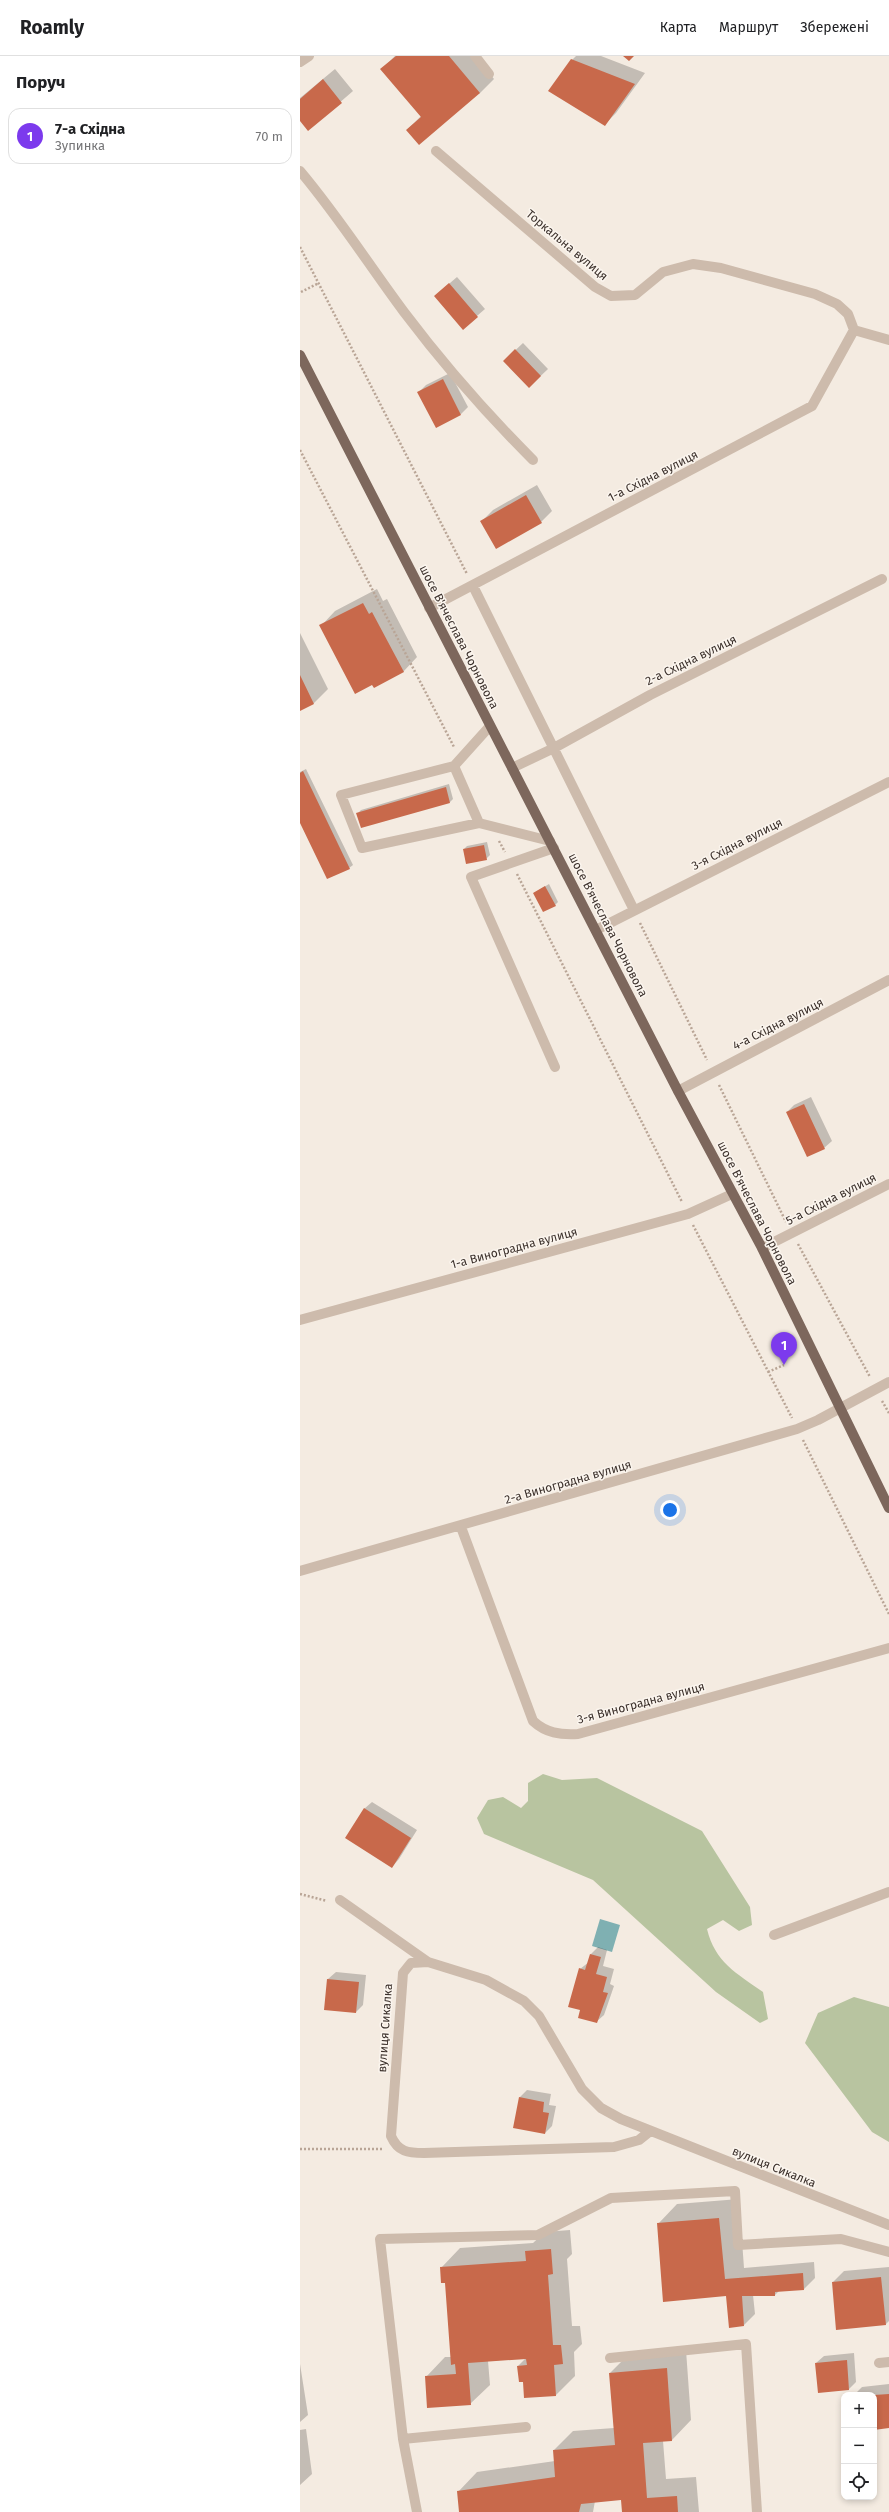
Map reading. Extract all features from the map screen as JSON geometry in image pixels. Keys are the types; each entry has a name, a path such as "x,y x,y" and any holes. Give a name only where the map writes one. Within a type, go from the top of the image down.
{"main road":[{"name":"шосе В'ячеслава Чорновола","path":"300,355 678,1090 762,1248 889,1508"}],"street":[{"path":"300,62 310,56"},
{"path":"475,56 489,74"},
{"name":"Торкальна вулиця","path":"436,150 594,287 611,296 635,295 663,272 693,264 721,268 815,294 837,304 848,314 854,330"},
{"path":"300,171 328,204 404,312 485,413 533,460"},
{"path":"854,330 889,340"},
{"name":"1-а Східна вулиця","path":"429,608 812,406 854,330"},
{"name":"2-а Східна вулиця","path":"512,768 554,748 650,695 882,579"},
{"path":"473,586 634,910"},
{"path":"490,726 456,763 341,795 362,848 484,824 552,844"},
{"path":"456,763 484,824"},
{"name":"3-я Східна вулиця","path":"596,930 889,782"},
{"path":"552,844 511,863 471,877 555,1067"},
{"name":"4-а Східна вулиця","path":"678,1090 889,980"},
{"name":"5-а Східна вулиця","path":"762,1248 889,1184"},
{"name":"1-а Виноградна вулиця","path":"300,1320 688,1214 732,1194"},
{"name":"2-а Виноградна вулиця","path":"300,1572 461,1527 797,1429 840,1409 889,1382"},
{"name":"3-я Виноградна вулиця","path":"461,1527 533,1721 541,1728 549,1731 564,1735 578,1734 889,1648"},
{"path":"774,1935 889,1892"},
{"path":"343,1903 428,1962"},
{"name":"вулиця Сикалка","path":"401,2149 396,2146 391,2136 403,1973 411,1963 428,1962 486,1980 524,2001 539,2016 582,2089 601,2108 649,2132 889,2225"},
{"path":"401,2149 406,2152 424,2153 614,2147 639,2140 649,2132"},
{"path":"417,2512 403,2438 380,2239 538,2235 611,2198 735,2191 738,2245 841,2239 889,2252"},
{"path":"610,2358 746,2344 757,2512"},
{"path":"403,2438 526,2427"}],"path":[{"path":"300,247 473,586"},
{"path":"301,292 319,283"},
{"path":"300,450 452,743 456,763"},
{"path":"484,824 511,863 889,1614"},
{"path":"634,910 713,1072"},
{"path":"768,1372 784,1365"},
{"path":"300,1894 343,1903"},
{"path":"300,2150 401,2149"}],"green space":[{"path":"543,1774 562,1780 597,1778 702,1831 750,1907 752,1925 739,1931 723,1920 707,1929 715,1950 728,1966 763,1992 768,2019 760,2023 716,1992 593,1880 484,1834 477,1818 488,1800 503,1797 521,1808 528,1801 528,1783"},
{"path":"854,1997 889,2007 889,2142 872,2132 805,2043 818,2013"}],"water":[{"path":"600,1919 620,1925 612,1952 592,1946"}],"building":[{"path":"396,56 449,56 480,93 419,145 406,130 421,117 380,69"},
{"path":"623,56 634,56 629,61"},
{"path":"571,59 635,84 605,126 548,91"},
{"path":"323,79 342,103 308,131 300,121 300,99"},
{"path":"449,283 478,317 463,330 434,296"},
{"path":"515,349 541,376 529,388 503,361"},
{"path":"443,379 461,415 436,428 417,392"},
{"path":"526,495 542,523 496,549 480,521"},
{"path":"363,603 369,614 372,612 404,672 374,688 372,685 355,694 319,625"},
{"path":"300,675 314,704 300,711"},
{"path":"303,771 350,869 327,879 300,823 300,773"},
{"path":"446,787 450,803 361,828 356,813"},
{"path":"484,845 487,860 466,864 463,849"},
{"path":"545,886 556,906 543,912 533,893"},
{"path":"804,1104 825,1149 807,1157 786,1112"},
{"path":"364,1808 411,1838 392,1868 345,1838"},
{"path":"590,1954 601,1957 596,1974 607,1977 603,1992 608,1993 597,2023 578,2018 580,2010 568,2007 579,1968 585,1970"},
{"path":"327,1979 359,1982 356,2013 324,2010"},
{"path":"519,2097 544,2102 543,2112 549,2113 545,2134 513,2128"},
{"path":"719,2218 725,2279 803,2273 804,2290 775,2292 775,2296 742,2296 744,2326 729,2328 726,2296 663,2302 657,2223"},
{"path":"551,2249 553,2274 548,2275 553,2345 561,2345 563,2364 554,2365 556,2396 524,2398 523,2382 519,2382 517,2366 527,2365 526,2359 468,2363 471,2405 427,2408 425,2376 456,2374 455,2364 451,2365 445,2283 441,2283 440,2267 526,2261 525,2251"},
{"path":"881,2277 886,2325 836,2330 832,2282"},
{"path":"847,2360 849,2390 818,2393 815,2363"},
{"path":"667,2368 672,2441 643,2443 647,2498 677,2496 678,2512 622,2512 621,2500 581,2504 579,2512 459,2512 457,2491 555,2477 553,2450 615,2445 609,2373"},
{"path":"889,2394 889,2428 877,2430 877,2395"}],"place":[{"name":"7-а Східна","path":"784,1365"}]}
